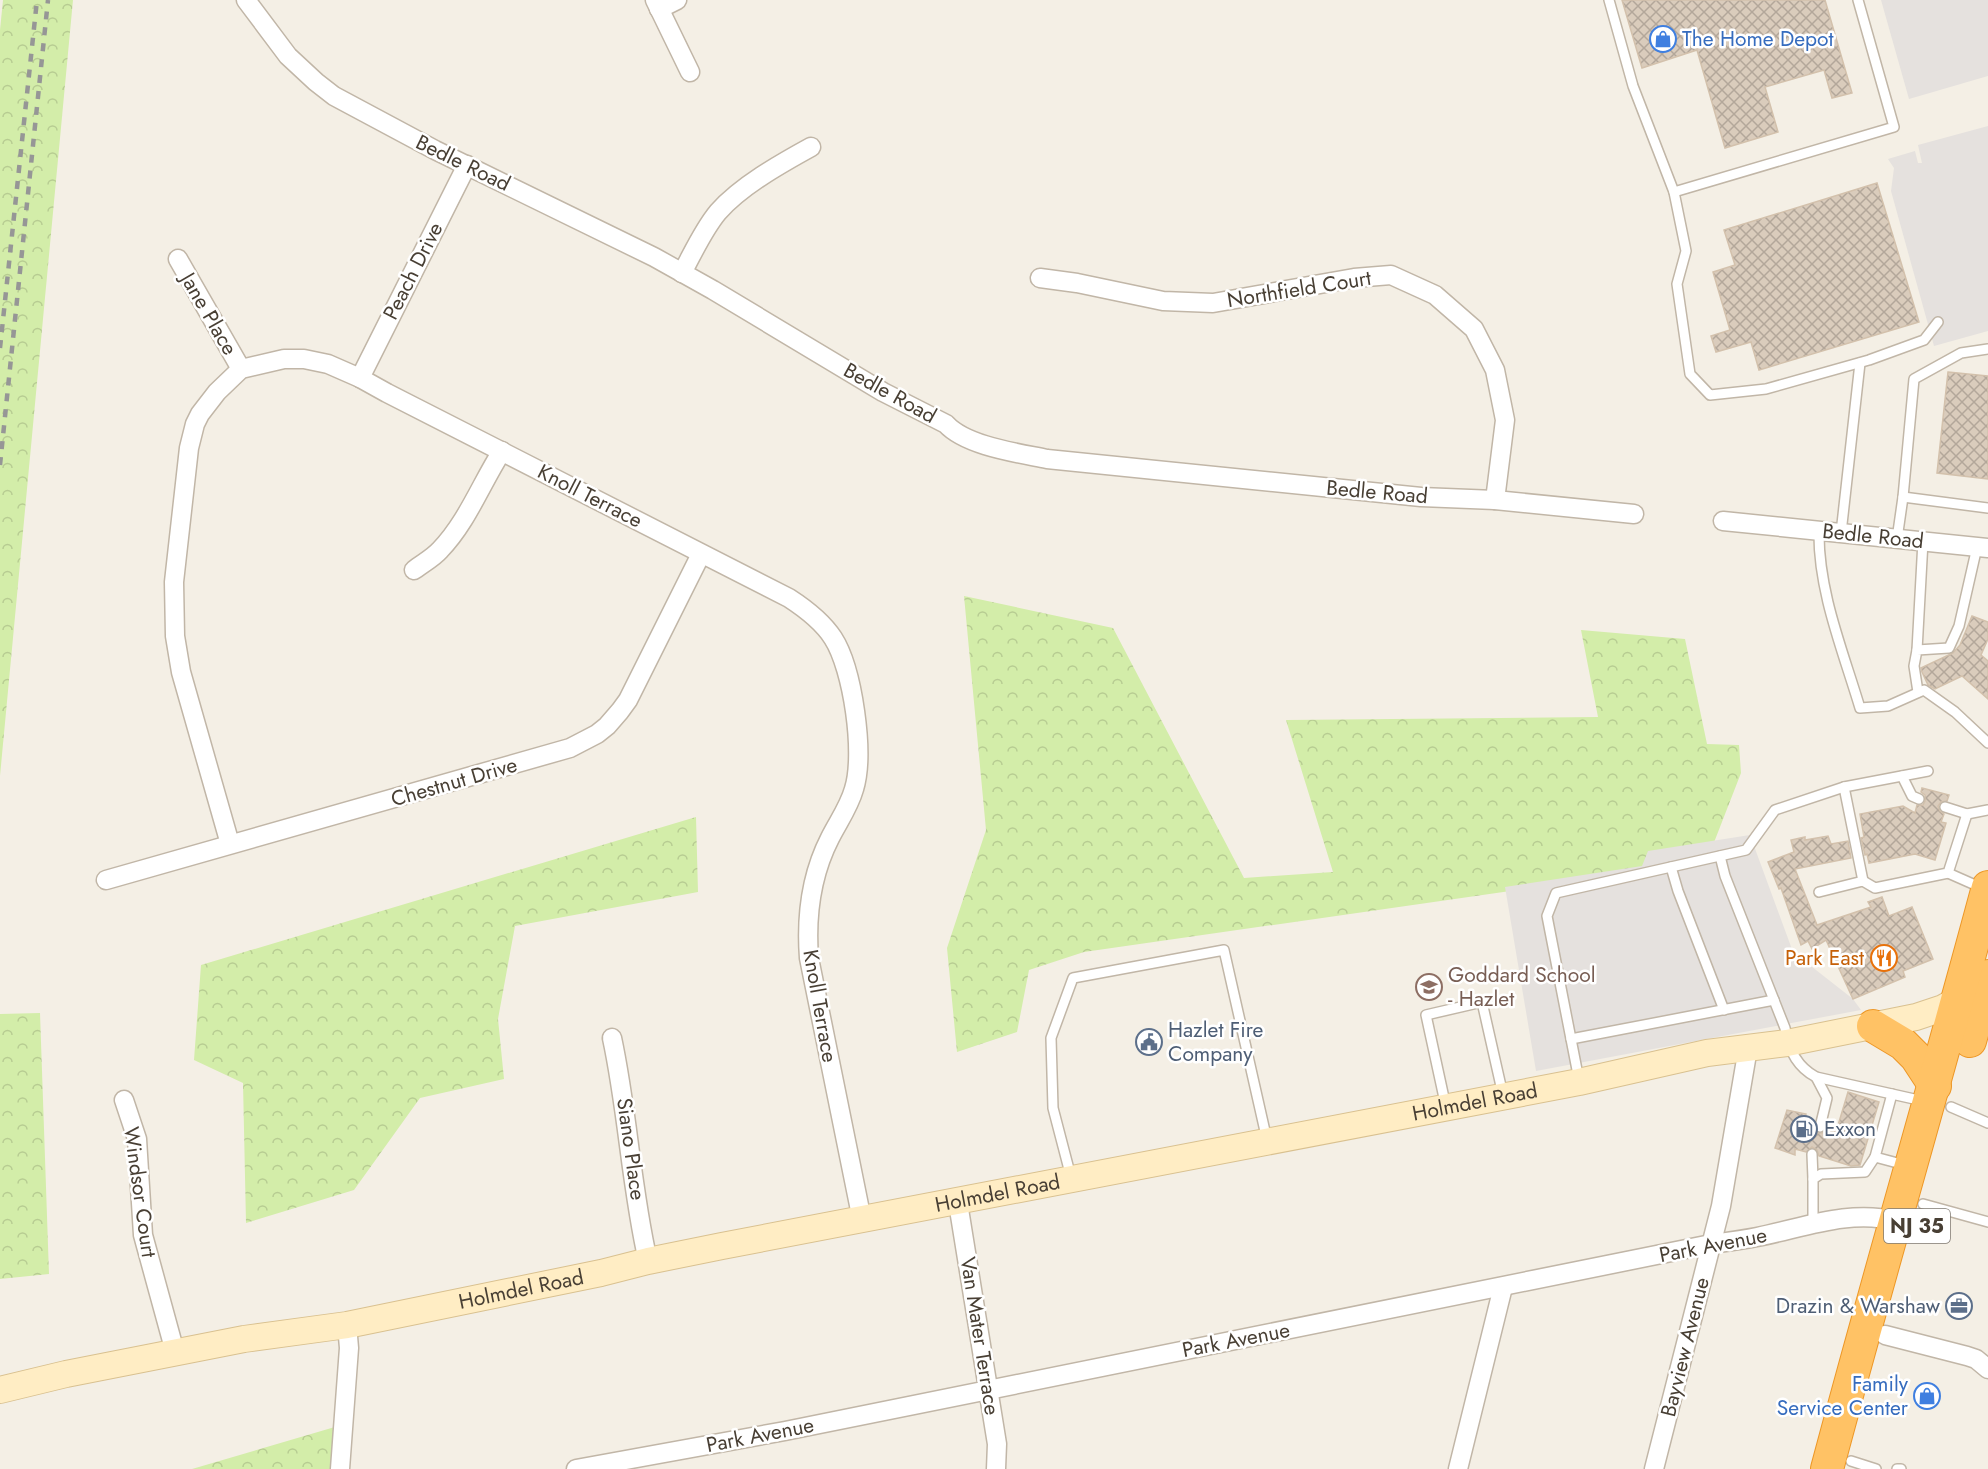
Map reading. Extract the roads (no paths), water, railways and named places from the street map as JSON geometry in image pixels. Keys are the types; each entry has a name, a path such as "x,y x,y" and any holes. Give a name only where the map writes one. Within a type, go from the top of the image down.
{"highway":[{"name":"NJ 35","path":"1851,1467 1885,1335 1923,1204 1939,1099 1959,999 1987,889"},
{"name":"NJ 35","path":"1851,1467 1882,1268 1912,1167 1987,981"},
{"path":"1873,1026 1903,1044 1917,1057 1939,1099"}],"main road":[{"name":"Holmdel Road","path":"0,1390 175,1352 244,1339 347,1325 601,1273 648,1261 1504,1097 1707,1053 1787,1043 1873,1026 1922,1015 1959,999 1987,981"}],"street":[{"name":"Bedle Road","path":"246,0 288,56 334,96 435,150 654,257 884,392 946,424 953,431 1004,450 1047,459 1411,496 1495,500 1634,514"},
{"path":"677,0 657,4 690,72"},
{"path":"681,273 709,226 730,200 784,162 811,147"},
{"name":"Peach Drive","path":"360,378 467,165"},
{"name":"Jane Place","path":"178,259 241,369"},
{"name":"Northfield Court","path":"1040,278 1077,283 1163,301 1213,303 1354,278 1391,276 1435,295 1474,329 1496,370 1505,420 1495,500"},
{"name":"Knoll Terrace","path":"241,369 284,359 304,359 328,364 360,378 789,598 809,611 834,639 843,657 847,674 858,742 858,773 850,802 829,839 819,864 808,920 808,941 809,958 862,1220"},
{"path":"230,844 181,672 173,606 188,459 195,424 217,392 241,369"},
{"path":"414,570 438,552 454,534 502,451"},
{"name":"Bedle Road","path":"1722,521 1982,548"},
{"name":"Chestnut Drive","path":"106,880 570,748 597,734 607,726 628,700 701,554"},
{"name":"Siano Place","path":"612,1038 622,1081 648,1261"},
{"name":"Bayview Avenue","path":"1654,1469 1721,1206 1748,1048"},
{"name":"Windsor Court","path":"124,1100 137,1139 143,1235 175,1352"},
{"name":"Van Mater Terrace","path":"958,1203 997,1444 996,1469"},
{"name":"Park Avenue","path":"576,1469 785,1431 1711,1244 1757,1238 1813,1224 1864,1217 1896,1221"},
{"path":"1458,1469 1503,1287"},
{"path":"340,1469 349,1348 347,1325"},
{"path":"1885,1335 1967,1356 1976,1359 1988,1369"}],"lane":[{"path":"1609,0 1633,86 1674,192 1686,251 1677,284 1690,374 1710,395 1766,389 1860,363 1924,340 1938,322"},
{"path":"1674,192 1894,127 1858,0"},
{"path":"1897,539 1914,379 1961,354 1988,349"},
{"path":"1841,533 1860,363"},
{"path":"1903,498 1988,508"},
{"path":"1819,531 1818,556 1830,609 1860,708 1888,706 1924,690 1955,712 1988,743"},
{"path":"1918,692 1914,666 1917,650 1923,542"},
{"path":"1917,650 1949,648 1959,626 1982,548"},
{"path":"1579,1082 1547,916 1556,893 1746,850 1775,810 1844,787 1928,771"},
{"path":"1902,776 1912,796 1919,799"},
{"path":"1844,787 1863,881"},
{"path":"1946,807 1967,814 1988,810"},
{"path":"1948,873 1967,814"},
{"path":"1720,856 1725,876 1785,1028 1787,1043 1805,1071 1816,1077 1892,1094 1939,1099 1988,1124"},
{"path":"1671,867 1724,1010"},
{"path":"1819,892 1863,881 1875,888 1948,873 1987,889"},
{"path":"1072,1180 1053,1108 1051,1038 1073,978 1224,950 1268,1142"},
{"path":"1571,1039 1774,1000"},
{"path":"1446,1108 1426,1015 1482,1002 1504,1097"},
{"path":"1816,1077 1827,1098 1820,1127"},
{"path":"1813,1179 1821,1174 1865,1172 1875,1158 1892,1094"},
{"path":"1812,1154 1813,1224"},
{"path":"1875,1158 1912,1167"},
{"path":"1923,1204 1988,1222"}],"railway":[{"path":"0,348 37,0"},
{"path":"0,465 48,0"}],"place":[{"name":"The Home Depot","path":"1663,39"},
{"name":"Park East","path":"1884,958"},
{"name":"Goddard School - Hazlet","path":"1429,987"},
{"name":"Hazlet Fire Company","path":"1149,1042"},
{"name":"Exxon","path":"1804,1129"},
{"name":"Drazin & Warshaw","path":"1959,1306"},
{"name":"Family Service Center","path":"1927,1396"}]}
